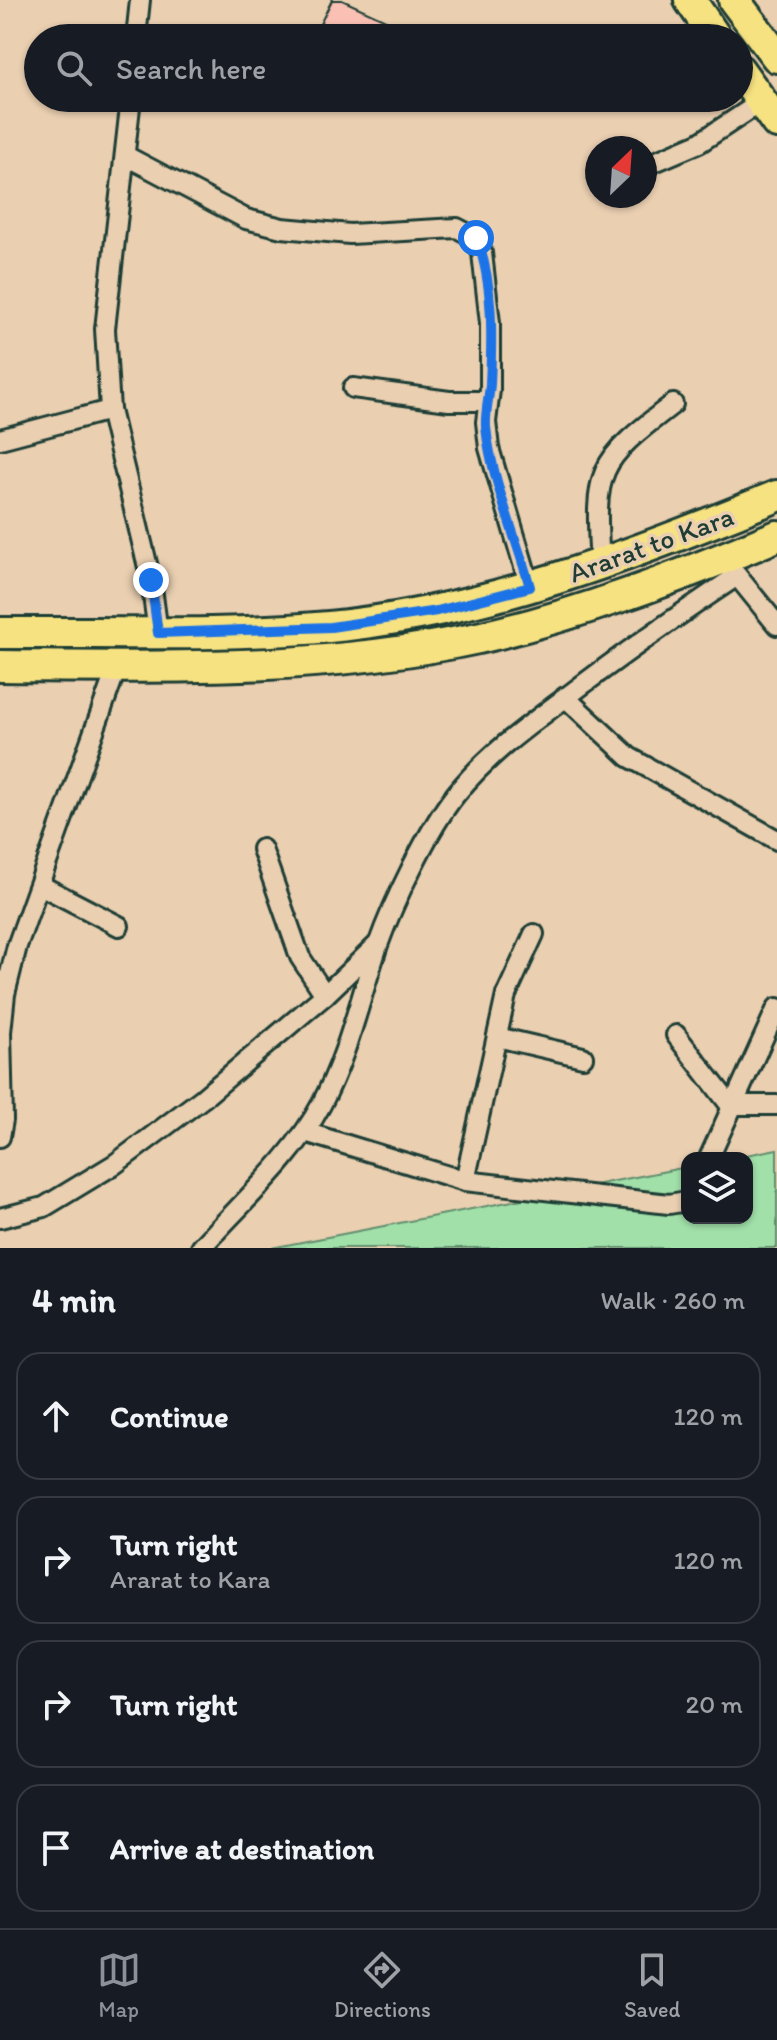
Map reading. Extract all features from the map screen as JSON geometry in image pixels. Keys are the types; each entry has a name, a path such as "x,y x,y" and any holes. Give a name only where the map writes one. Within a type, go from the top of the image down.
{"main road":[{"path":"690,0 706,24"},
{"path":"734,0 752,24"},
{"path":"753,25 777,57"},
{"path":"753,90 769,112"},
{"name":"Ararat to Kara","path":"0,633 158,633 331,627 437,611 600,566 777,496"},
{"name":"Ararat to Kara","path":"0,666 117,667 323,661 479,637 730,567 777,536"},
{"path":"69,633 72,667"}],"street":[{"path":"137,24 140,0"},
{"path":"130,112 105,329 110,410 151,580 158,633"},
{"path":"657,161 769,112"},
{"path":"126,156 246,219 282,228 350,234 457,228 476,238 482,253 490,323 489,448 530,587"},
{"path":"353,388 449,401 488,401"},
{"path":"600,566 596,500 601,474 625,443 673,404"},
{"path":"0,439 110,410"},
{"path":"209,1246 305,1132 322,1103 359,1011 379,943 423,851 454,797 484,762 730,567 777,625"},
{"path":"0,1137 3,1120 1,1032 5,994 17,946 117,667"},
{"path":"565,697 629,757 777,840"},
{"path":"262,849 300,957 325,995"},
{"path":"40,885 119,926"},
{"path":"465,1181 506,995 534,934"},
{"path":"0,1218 44,1207 115,1164 203,1098 325,995 379,943"},
{"path":"711,1152 730,1105 777,1008"},
{"path":"676,1035 730,1105"},
{"path":"497,1037 583,1057"},
{"path":"730,1105 777,1105"},
{"path":"305,1132 465,1181 669,1204 681,1202"}],"green space":[{"path":"777,1149 777,1248 271,1248 681,1168 681,1224 753,1224 753,1154"}],"building":[{"path":"332,0 342,0 388,21 387,24 320,24"}],"route":[{"path":"151,580 158,633 331,627 437,611 530,587 489,448 486,422 491,370 490,323 482,253 476,238"}]}
